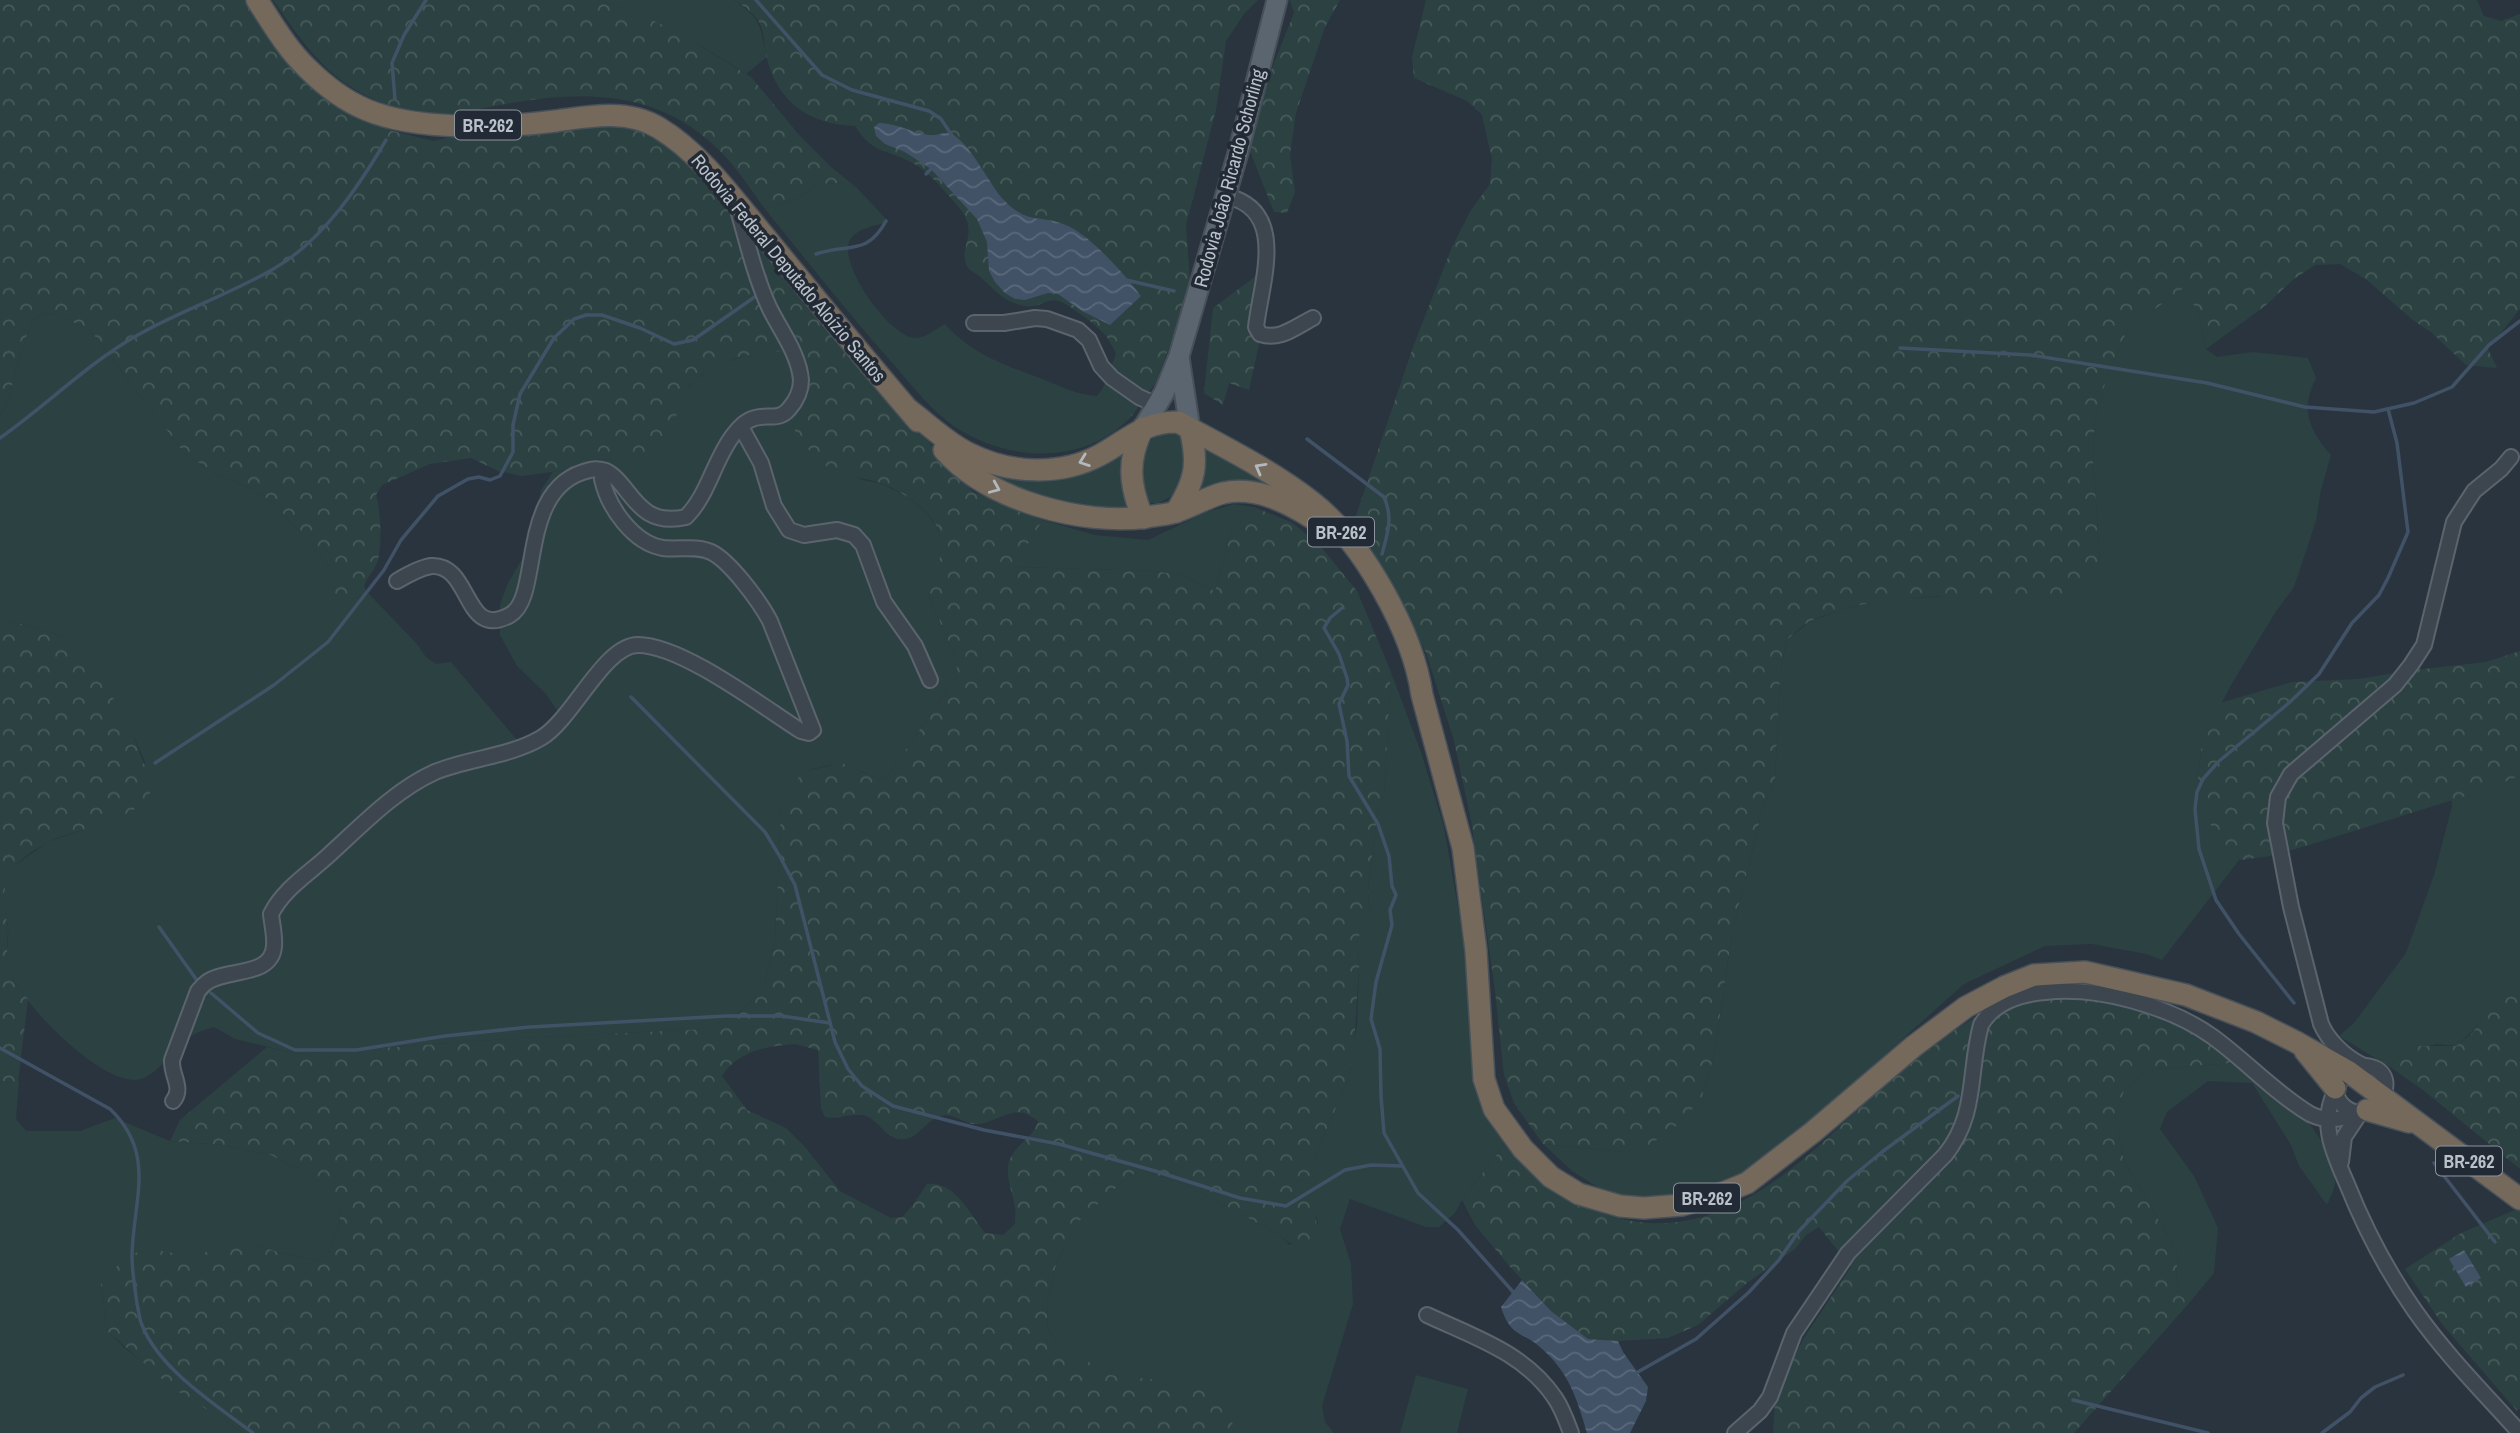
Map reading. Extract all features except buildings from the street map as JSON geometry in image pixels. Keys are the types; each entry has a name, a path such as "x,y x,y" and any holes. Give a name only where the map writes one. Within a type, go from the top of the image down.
{"highway":[{"name":"Rodovia Federal Deputado Aloízio Santos","path":"257,0 306,67 337,94 368,111 420,123 448,125 622,116 658,127 688,149 736,202 947,454 981,482 1024,500 1070,514 1112,519 1176,512 1224,493 1255,493 1285,502 1313,518 1331,533 1372,590 1422,695"},
{"name":"Rodovia Federal Deputado Aloízio Santos","path":"909,410 969,454 1032,471 1068,467 1099,456 1143,428 1162,422 1178,422 1276,476 1314,504 1334,523 1363,561 1391,607 1409,643 1419,673 1422,695 1463,848 1476,951 1484,1079 1494,1109 1523,1149 1552,1177 1579,1194 1620,1206 1644,1208 1682,1205 1747,1183 1813,1132 1914,1046 1966,1007 2034,975 2085,972 2186,995 2256,1022 2296,1042 2346,1079 2371,1103"},
{"path":"1143,428 1136,441 1131,485 1143,517"},
{"path":"1176,512 1191,485 1196,469 1190,429"},
{"path":"2371,1103 2417,1122"},
{"path":"2371,1103 2417,1122"},
{"name":"BR-262","path":"2417,1122 2520,1199"}],"main road":[{"name":"Rodovia João Ricardo Schorling","path":"1143,428 1164,393 1179,356 1226,196 1278,0"},
{"name":"Rodovia João Ricardo Schorling","path":"1179,356 1190,429"}],"street":[{"path":"1226,196 1241,199 1250,205 1258,214 1264,229 1267,249 1256,327 1260,334 1271,338 1280,336 1313,318"},
{"path":"397,581 416,570 433,566 447,570 462,586 477,614 484,620 493,621 509,616 517,611 523,601 532,547 547,504 557,488 586,471 601,468 612,473 638,506 648,514 663,519 686,517 699,501 716,465 741,427 757,417 783,415 797,398 801,383 799,365 764,293 736,202"},
{"path":"974,323 1004,323 1035,318 1047,319 1078,330 1089,340 1101,366 1112,378 1139,397 1157,405"},
{"path":"741,427 761,463 774,506 789,530 804,535 847,531 863,545 884,602 915,646 930,680"},
{"path":"2371,1103 2347,1110 2346,1079 2321,1024 2291,907 2275,823 2278,797 2291,774 2395,685 2411,665 2424,645 2454,522 2474,491 2511,457"},
{"path":"173,1101 179,1094 179,1088 171,1070 172,1060 198,991 206,982 264,964 275,949 271,914 284,894 379,810 418,780 449,766 508,752 554,729 611,656 624,648 637,645 676,655 701,667 801,731 809,733 813,730 761,604 720,558 710,551 664,548 649,544 635,535 622,520 603,486 602,479 606,471"},
{"path":"1735,1433 1760,1411 1770,1396 1794,1334 1848,1252 1958,1139 1971,1099 1981,1025 1987,1015 2006,1001 2029,993 2079,990 2113,996 2172,1014 2211,1035 2314,1116 2327,1120 2346,1118 2371,1103"},
{"path":"2298,1106 2316,1104 2346,1079"},
{"path":"2346,1079 2327,1120 2332,1148 2374,1245 2415,1312 2457,1364 2520,1433"},
{"path":"2341,1171 2344,1137 2371,1103"},
{"path":"1427,1315 1515,1356 1555,1398 1571,1433"}],"green space":[{"path":"0,0 246,0 306,81 327,99 357,118 393,131 433,141 481,131 628,122 687,152 905,415 973,492 1043,520 1013,567 1153,571 1182,575 1215,591 1230,533 1254,507 1293,523 1322,548 1357,591 1391,672 1384,796 1377,816 1368,889 1370,918 1356,941 1359,967 1354,1047 1347,1082 1312,1164 1318,1242 1301,1246 1291,1244 1278,1234 1188,1186 1142,1170 1128,1177 1078,1222 1057,1261 1048,1297 1047,1328 1058,1344 1111,1375 1168,1381 1214,1391 1226,1406 1235,1430 1233,1433 244,1433 171,1387 107,1331 101,1284 113,1270 132,1254 142,1251 152,1250 195,1258 228,1240 251,1243 319,1261 328,1253 340,1222 339,1200 334,1189 310,1177 303,1169 271,1155 223,1145 170,1141 180,1120 267,1047 297,1054 521,1038 703,1029 737,1015 764,987 775,942 781,809 792,783 806,771 842,763 880,780 886,778 957,676 956,658 928,595 941,544 934,522 913,501 880,483 831,470 804,444 795,433 795,423 809,389 810,372 797,355 783,351 736,358 702,375 690,385 665,441 650,453 638,458 588,460 565,470 522,476 498,471 471,458 430,464 382,485 376,495 380,521 378,561 364,587 369,594 351,599 326,592 332,569 274,503 249,487 218,475 185,454 90,330 57,315 44,313 32,320 15,371 9,400 0,416","holes":["795,1044 818,1050 821,1108 825,1117 863,1115 873,1120 889,1135 899,1139 911,1137 935,1118 946,1115 977,1124 1018,1112 1038,1121 1031,1134 1014,1152 1008,1165 1015,1224 1003,1235 985,1233 960,1200 937,1184 927,1184 902,1217 891,1218 840,1191 786,1128 747,1110 722,1076 736,1061 764,1048"]},
{"path":"273,0 599,0 644,16 681,34 751,77 800,136 857,188 843,183 818,184 797,199 765,209 729,161 701,134 678,119 628,101 574,96 517,102 436,118 407,113 371,98 337,77 310,51"},
{"path":"599,0 734,0 750,13 758,24 767,57 746,74 675,32"},
{"path":"734,0 1258,0 1244,14 1226,41 1216,110 1186,225 1190,283 1182,313 1156,382 1132,416 1103,388 1116,354 1102,332 1077,311 1059,301 1052,300 1029,306 1010,301 970,270 965,259 968,226 961,210 922,169 869,143 855,126 811,116 788,99 772,75 759,22 751,12"},
{"path":"1290,0 1340,0 1325,27 1296,113 1290,154 1295,192 1287,213 1274,212 1250,151 1259,101 1294,13"},
{"path":"1426,0 2477,0 2484,16 2501,21 2520,14 2520,309 2488,349 2497,368 2466,365 2431,332 2414,321 2367,280 2340,264 2315,265 2206,349 2200,318 2185,287 2128,329 2108,374 2095,417 2093,457 2100,564 2085,585 2067,597 1937,596 1871,603 1840,610 1811,621 1786,641 1780,676 1775,779 1763,807 1732,933 1714,1056 1701,1100 1676,1126 1648,1146 1623,1152 1543,1144 1514,1103 1504,1075 1471,820 1453,737 1426,653 1382,566 1352,527 1413,347 1452,247 1471,210 1490,184 1492,159 1482,115 1467,101 1414,78 1412,57"},
{"path":"843,183 857,188 889,222 857,233 850,240 848,251 851,265 868,298 893,326 905,335 920,338 945,324 967,344 1004,364 1083,394 1097,396 1103,388 1132,416 1113,432 1093,443 1070,451 1047,453 999,447 977,439 938,414 829,289 765,209 797,199 818,184"},
{"path":"1260,273 1262,330 1249,390 1229,383 1223,405 1204,393 1213,308"},
{"path":"2185,286 2200,318 2206,349 2217,357 2253,352 2308,358 2316,378 2308,400 2309,419 2317,437 2331,455 2316,521 2294,587 2231,685 2202,742 2198,779 2218,837 2240,859 2162,960 2146,954 2092,944 2045,946 1964,984 1829,1105 1746,1174 1690,1198 1630,1199 1599,1188 1572,1171 1543,1144 1623,1152 1701,1100 1714,1056 1732,933 1763,807 1775,779 1780,676 1786,641 1809,622 1840,610 1892,598 1936,597 2100,564 2093,457 2095,417 2108,374 2128,329"},
{"path":"44,313 57,315 90,330 185,454 218,475 249,487 274,503 332,569 351,599 369,594 426,657 436,664 451,662 528,753 554,738 564,721 546,694 517,666 500,635 500,604 522,559 536,519 541,490 553,472 588,460 613,459 665,441 679,405 690,386 698,378 724,363 772,351 785,351 800,358 810,372 809,389 800,406 839,457 858,478 881,484 908,498 928,515 936,526 942,550 940,565 928,595 956,658 957,676 886,778 880,780 844,765 806,771 781,809 775,942 764,987 737,1015 703,1029 521,1038 297,1054 235,1039 214,1027 188,1038 154,1072 141,1079 125,1079 107,1071 66,1041 47,1022 30,1003 9,971 8,926 3,898 8,870 48,842 120,817 135,809 145,762 133,735 95,675 68,640 27,625 0,620 0,416 9,400 15,371 32,320"},
{"path":"1163,432 1177,434 1187,444 1183,490 1157,504 1148,502 1142,496 1141,459 1147,444"},
{"path":"1131,442 1124,478 1130,513 1078,507 1032,496 972,463 1036,477"},
{"path":"1203,443 1313,512 1195,493"},
{"path":"1234,504 1254,507 1230,533 1215,591 1182,575 1153,571 1012,567 1043,520 1095,535 1148,540 1207,512"},
{"path":"0,620 27,625 68,640 111,694 133,735 153,787 146,799 135,809 107,822 49,842 8,871 3,900 8,928 9,970 16,985 28,999 18,1082 0,1081"},
{"path":"2520,651 2520,776 2475,793 2306,846 2270,856 2241,860 2218,837 2204,814 2198,779 2202,742 2220,703 2292,682 2359,679 2486,662"},
{"path":"1391,672 1421,752 1444,827 1473,993 1482,1079 1510,1137 1455,1213 1439,1227 1426,1227 1350,1199 1340,1229 1351,1264 1353,1304 1322,1406 1325,1422 1334,1433 1233,1433 1235,1430 1138,1379 1111,1375 1058,1344 1047,1328 1048,1297 1057,1261 1078,1221 1128,1177 1142,1170 1188,1186 1278,1234 1290,1245 1318,1223 1312,1197 1312,1164 1347,1082 1357,1025 1359,967 1356,941 1370,917 1368,889 1377,816 1384,796"},
{"path":"2520,776 2520,979 2456,1046 2436,1044 2400,1054 2390,1067 2339,1036 2354,1023 2406,953 2434,875 2452,806 2451,799"},
{"path":"2520,979 2520,1169 2423,1090 2390,1067 2400,1054 2419,1046 2456,1046 2471,1034 2493,1006"},
{"path":"2031,994 2143,1002 2243,1057 2234,1063 2154,1069 2138,1077 2125,1089 2115,1115 2124,1161 2178,1253 2176,1276 2179,1295 2190,1302 2074,1433 1773,1433 1775,1400 1802,1341 1851,1267 1819,1227 1698,1325 1668,1338 1618,1341 1588,1339 1551,1311 1511,1268 1475,1225 1462,1200 1510,1137 1561,1190 1592,1209 1614,1217 1649,1223 1689,1220 1726,1209 1761,1190 1794,1166 1925,1050 1991,1008"},
{"path":"2243,1057 2300,1112 2312,1128 2331,1162 2335,1186 2327,1205 2299,1166 2291,1145 2252,1083 2208,1081 2167,1112 2160,1129 2194,1176 2218,1228 2214,1273 2190,1302 2179,1295 2176,1276 2178,1253 2124,1161 2115,1115 2125,1089 2138,1077 2154,1069 2234,1063"},
{"path":"0,1081 19,1082 16,1119 26,1131 80,1131 115,1118 170,1141 223,1145 271,1155 303,1169 311,1177 334,1188 339,1200 340,1222 328,1253 319,1261 251,1243 210,1251 195,1258 101,1284 107,1331 192,1400 244,1433 0,1433"},
{"path":"2517,1209 2520,1211 2520,1408 2517,1411 2442,1324 2405,1269 2461,1233"},
{"path":"1416,1375 1468,1389 1457,1433 1400,1433"}],"water":[{"path":"879,123 924,134 952,134 965,146 1010,206 1027,216 1058,222 1077,231 1108,257 1141,296 1110,325 1082,311 1058,294 1048,293 1025,300 1015,299 1005,293 989,271 987,242 977,219 931,169 905,152 885,144 876,136 874,127"},
{"path":"2464,1250 2481,1278 2466,1287 2449,1259"},
{"path":"1522,1280 1551,1311 1588,1339 1618,1341 1648,1387 1646,1401 1630,1433 1587,1433 1575,1397 1559,1367 1541,1348 1509,1324 1501,1307"}],"waterway":[{"path":"395,99 392,63 404,35 426,0"},
{"path":"756,0 822,75 852,90 929,111 941,119 953,137"},
{"path":"0,438 118,347 153,327 275,268 309,243 338,211 386,140"},
{"path":"926,174 932,168"},
{"path":"816,254 864,244 879,232 886,221"},
{"path":"1126,280 1174,291"},
{"path":"155,763 274,685 328,642 384,570 401,540 438,496 468,479 479,477 490,480 500,476 513,452 513,425 520,394 554,338 574,319 586,315 602,315 640,328 674,344 693,340 759,294"},
{"path":"1282,326 1299,318"},
{"path":"1900,348 2030,355 2207,383 2305,407 2374,412 2414,403 2452,387 2489,345 2520,321"},
{"path":"2294,1003 2239,934 2216,900 2199,849 2195,809 2197,792 2203,779 2218,762 2319,674 2352,623 2379,595 2388,578 2408,532 2397,443 2388,409"},
{"path":"1307,439 1384,497 1389,518 1382,554"},
{"path":"1342,608 1330,618 1324,628 1339,654 1347,678 1348,685 1339,704 1347,741 1349,776 1378,824 1389,856 1392,886 1396,895 1390,910 1392,925 1376,982 1371,1019 1380,1049 1384,1133 1418,1193 1458,1230 1515,1294"},
{"path":"631,697 765,832 795,885 835,1042 848,1069 862,1086 893,1106 984,1130 1059,1144 1240,1198 1286,1206 1345,1170 1371,1165 1402,1166"},
{"path":"159,927 196,979"},
{"path":"211,993 258,1033 295,1050 356,1050 445,1036 530,1027 726,1016 782,1016 830,1023"},
{"path":"0,1048 110,1109 124,1126 138,1161 138,1197 132,1256 141,1323 150,1341 175,1371 253,1433"},
{"path":"1636,1373 1696,1339 1748,1293 1779,1260 1799,1231 1847,1181 1958,1096"},
{"path":"2434,1163 2495,1242"},
{"path":"2322,1433 2350,1412 2361,1398 2375,1387 2403,1375"},
{"path":"2073,1400 2208,1433"}]}
